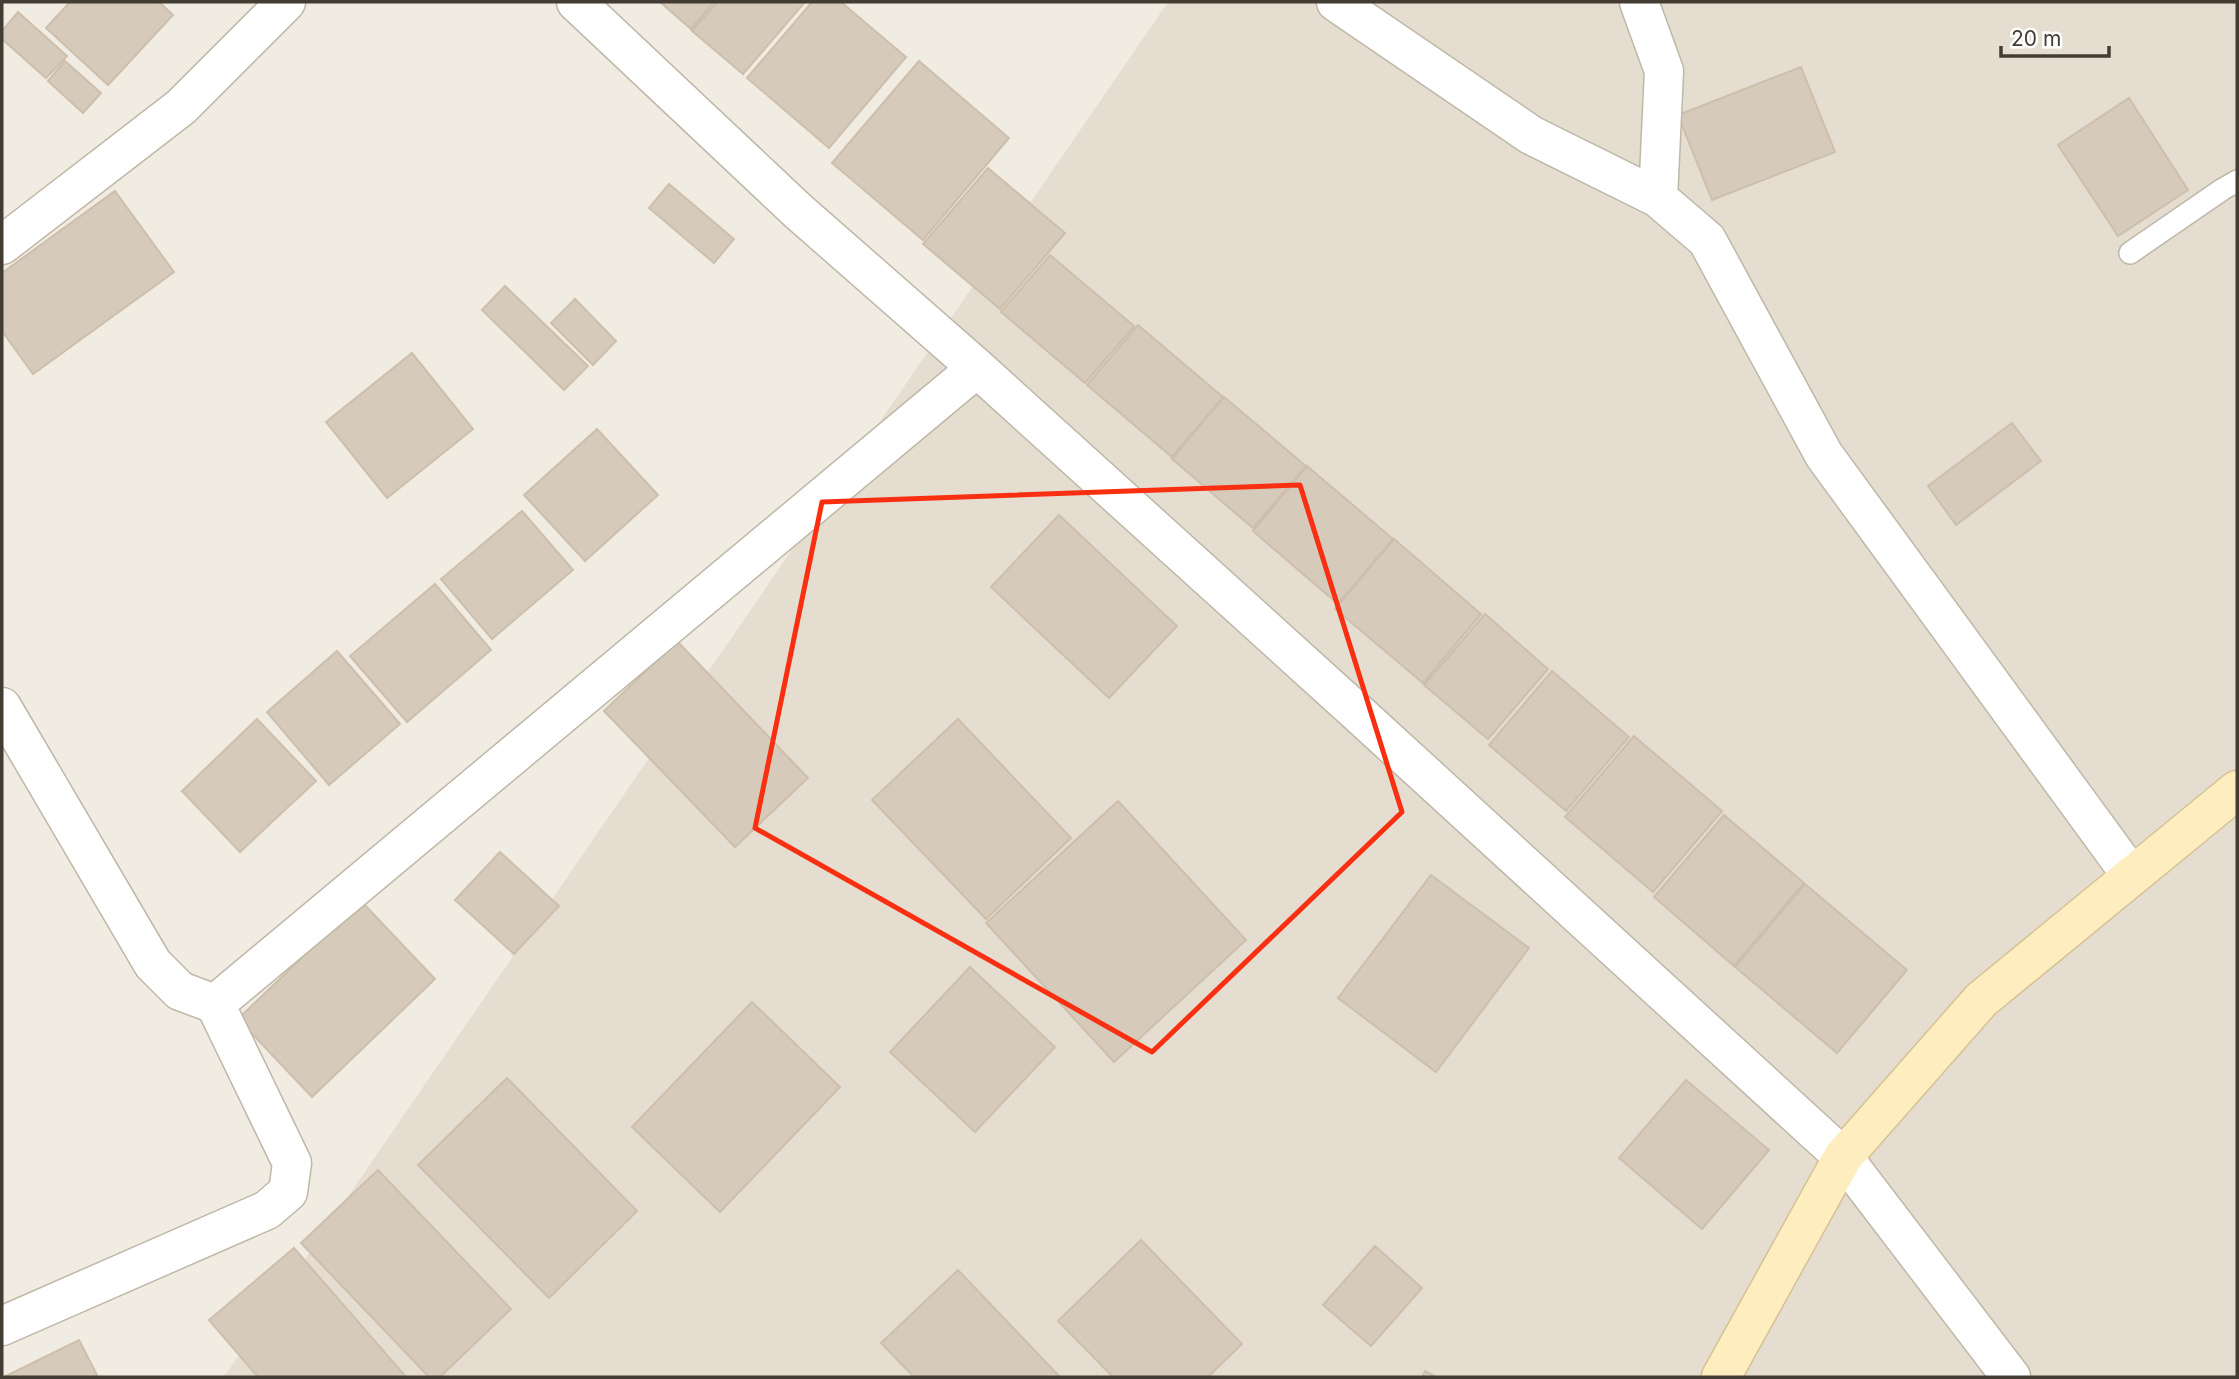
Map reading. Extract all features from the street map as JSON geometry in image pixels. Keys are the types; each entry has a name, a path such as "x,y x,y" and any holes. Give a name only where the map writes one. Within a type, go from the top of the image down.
{"street":[{"path":"2,245 181,107 286,2"},
{"path":"576,2 797,211 978,368 1843,1157 2011,1377"},
{"path":"1336,2 1531,135 1658,198 1707,240 1824,455 2131,875"},
{"path":"1639,2 1664,71 1658,198"},
{"path":"215,1004 978,368"},
{"path":"2,707 153,964 180,991 215,1004 292,1163 288,1192 267,1210 2,1325"},
{"path":"1721,1377 1843,1157 1981,1000 2237,790"}],"lane":[{"path":"2130,253 2237,181"}],"highlighted area":[{"path":"1300,485 1402,812 1152,1052 755,828 822,502"}],"shaded area":[{"path":"1168,2 2237,2 2237,1377 224,1377"}],"building":[{"path":"70,2 159,2 173,15 108,85 46,28"},
{"path":"660,2 714,2 691,29"},
{"path":"717,2 805,2 743,74 692,31"},
{"path":"812,2 841,2 906,57 829,148 747,78"},
{"path":"18,12 67,56 46,78 2,39 2,31"},
{"path":"65,61 101,93 83,113 48,81"},
{"path":"919,61 1009,138 923,240 832,163"},
{"path":"1801,67 1835,152 1712,200 1678,115"},
{"path":"2129,98 2188,190 2118,236 2058,145"},
{"path":"988,168 1065,233 1000,309 923,244"},
{"path":"669,184 734,239 714,263 649,208"},
{"path":"115,191 174,272 33,374 2,331 2,273"},
{"path":"1050,255 1134,326 1085,383 1001,312"},
{"path":"505,286 588,366 564,390 482,310"},
{"path":"575,299 616,341 593,365 551,323"},
{"path":"1138,325 1223,397 1172,457 1087,385"},
{"path":"412,353 473,429 387,498 326,422"},
{"path":"1224,397 1306,466 1253,528 1172,459"},
{"path":"2012,423 2041,461 1956,525 1928,486"},
{"path":"597,429 658,495 585,561 524,495"},
{"path":"1307,466 1393,539 1338,604 1253,531"},
{"path":"522,511 573,570 492,639 441,579"},
{"path":"1059,515 1177,626 1109,698 991,587"},
{"path":"1394,539 1481,614 1423,683 1335,609"},
{"path":"435,584 491,650 407,722 350,656"},
{"path":"1485,614 1548,669 1488,739 1424,685"},
{"path":"677,641 808,778 735,847 604,711"},
{"path":"337,651 400,724 329,785 267,712"},
{"path":"1552,671 1629,737 1566,811 1489,745"},
{"path":"257,719 316,781 240,852 182,791"},
{"path":"958,719 1071,838 986,919 872,800"},
{"path":"1634,736 1722,811 1653,892 1565,817"},
{"path":"1118,801 1246,940 1114,1062 986,923"},
{"path":"1724,815 1804,883 1734,966 1654,897"},
{"path":"500,852 559,906 514,954 455,900"},
{"path":"1431,875 1529,948 1436,1072 1338,998"},
{"path":"1805,884 1907,970 1837,1053 1735,967"},
{"path":"361,901 435,979 312,1097 238,1019"},
{"path":"970,967 1055,1047 975,1132 890,1052"},
{"path":"752,1002 840,1087 720,1212 632,1127"},
{"path":"507,1078 637,1211 549,1298 418,1165"},
{"path":"1686,1080 1769,1150 1702,1229 1619,1158"},
{"path":"378,1170 511,1309 440,1377 429,1377 301,1243"},
{"path":"1141,1240 1242,1344 1208,1377 1113,1377 1058,1321"},
{"path":"1375,1246 1422,1288 1371,1346 1323,1305"},
{"path":"294,1248 406,1377 258,1377 209,1320"},
{"path":"958,1270 1060,1377 914,1377 881,1343"},
{"path":"79,1340 98,1377 4,1377"},
{"path":"1425,1371 1436,1377 1422,1377"}]}
